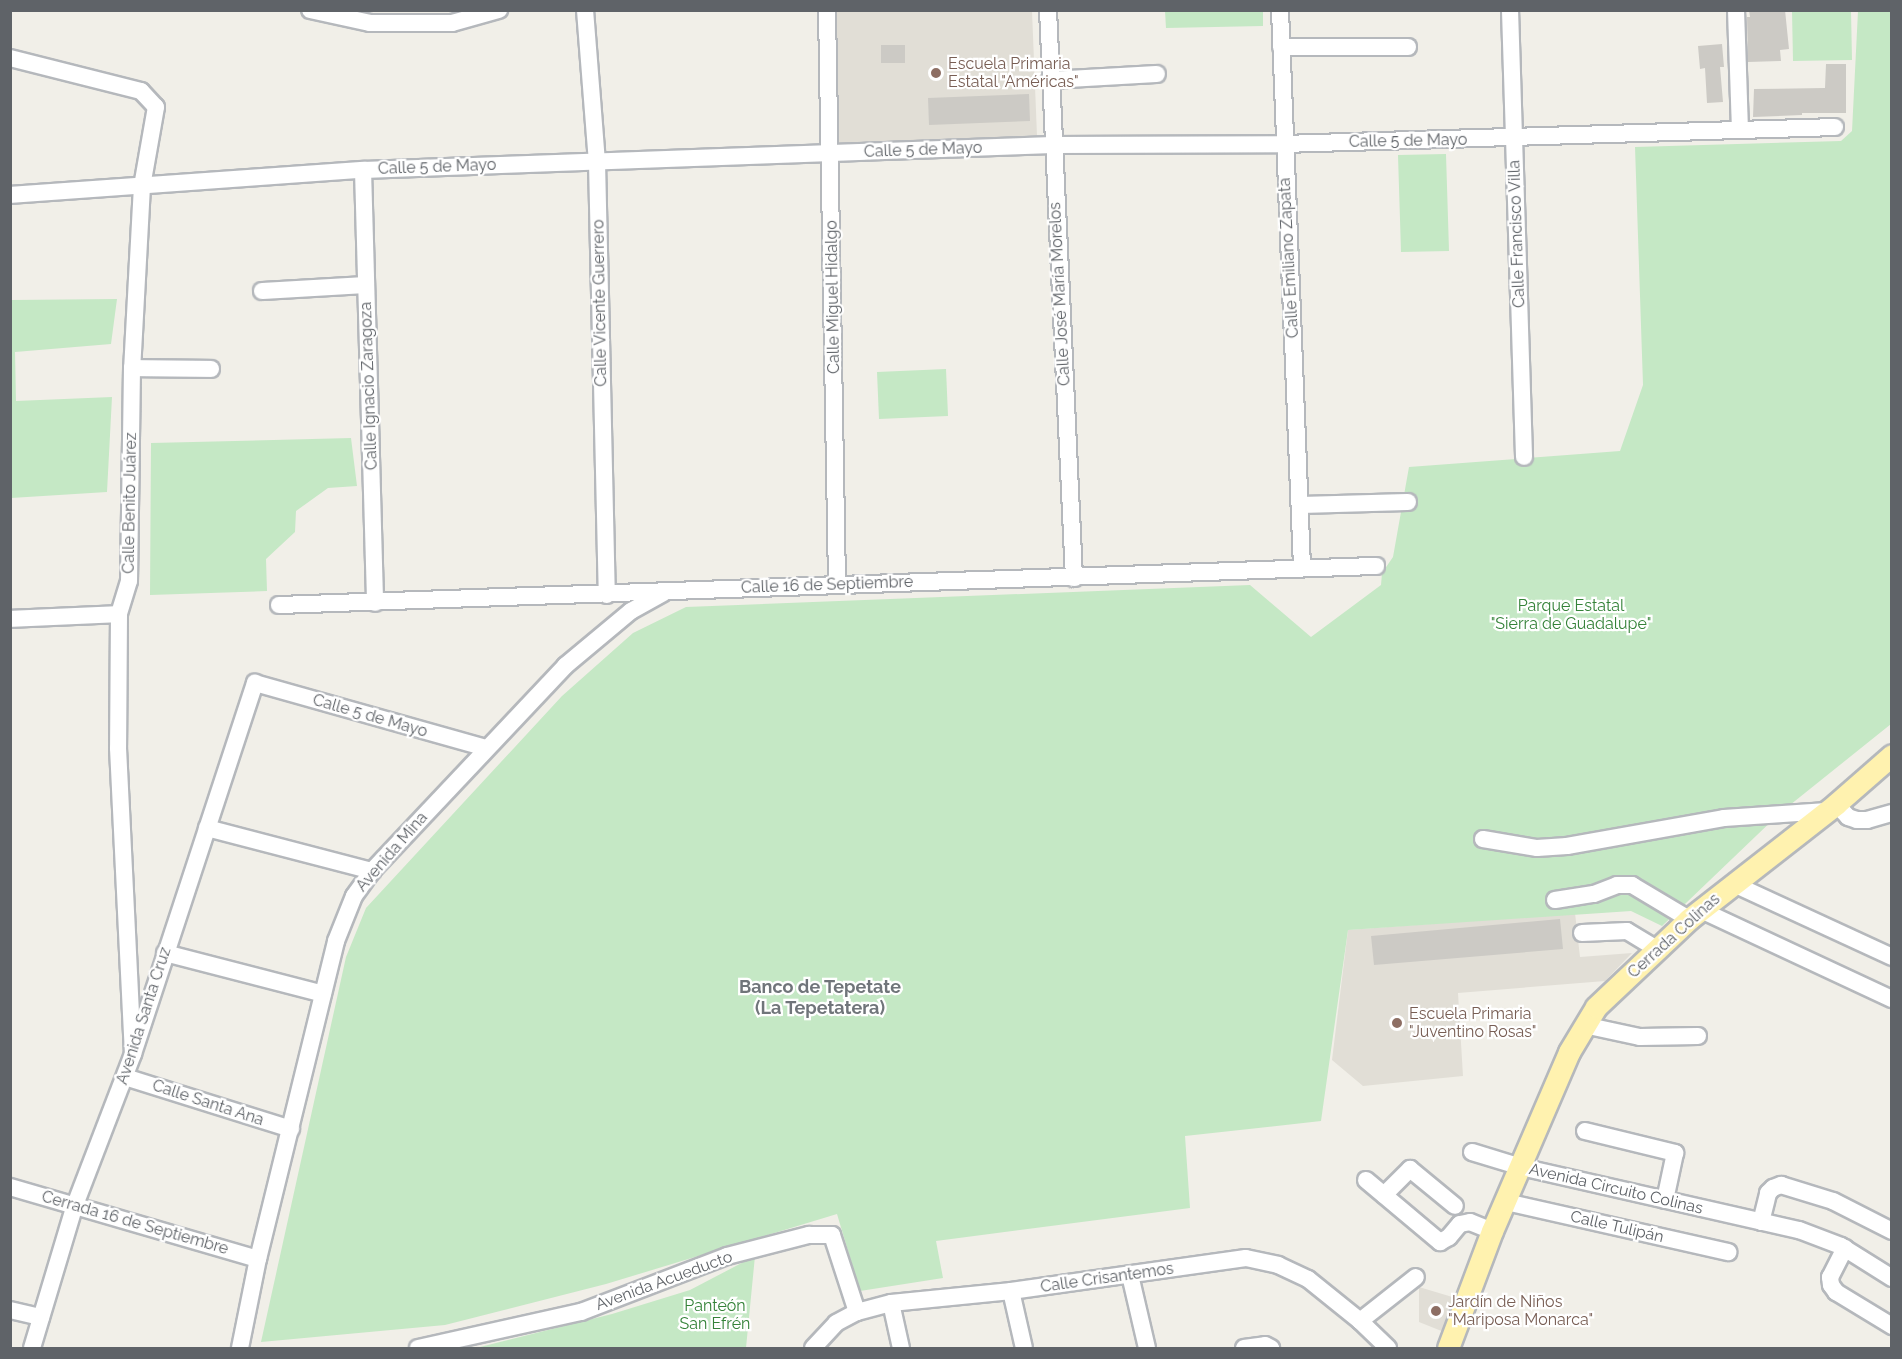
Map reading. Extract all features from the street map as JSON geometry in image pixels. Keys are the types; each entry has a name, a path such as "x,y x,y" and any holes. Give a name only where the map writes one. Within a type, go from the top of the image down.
{"main road":[{"name":"Cerrada Colinas","path":"1521,1167 1569,1052 1596,1007 1695,914 1832,808 1892,755"},
{"name":"Avenida Circuito Colinas","path":"1448,1348 1492,1231 1521,1167"}],"street":[{"path":"310,10 370,23 452,23 499,10"},
{"name":"Calle Vicente Guerrero","path":"585,10 597,162 607,595"},
{"name":"Calle Miguel Hidalgo","path":"827,10 837,584"},
{"name":"Calle José María Morelos","path":"1048,10 1074,578"},
{"name":"Calle Emiliano Zapata","path":"1280,10 1283,144 1302,568"},
{"name":"Calle Francisco Villa","path":"1510,10 1524,457"},
{"path":"1736,10 1740,129"},
{"path":"1281,47 1408,47"},
{"name":"Calle Benito Juárez","path":"10,58 141,91 156,107 142,186 132,368 129,581 119,614 118,748 133,1054"},
{"path":"1050,80 1157,74"},
{"name":"Calle 5 de Mayo","path":"10,195 363,170 1053,145 1283,144 1836,128"},
{"name":"Calle Ignacio Zaragoza","path":"363,170 375,603"},
{"path":"262,291 366,285"},
{"path":"132,368 211,369"},
{"path":"1300,505 1408,502"},
{"name":"Calle 16 de Septiembre","path":"279,605 1376,566"},
{"name":"Avenida Mina","path":"240,1348 258,1259 336,941 354,897 372,871 565,666 631,611 668,591"},
{"path":"10,619 119,614"},
{"name":"Calle 5 de Mayo","path":"255,683 486,748"},
{"name":"Avenida Santa Cruz","path":"32,1348 75,1204 133,1054 255,683"},
{"path":"1483,839 1537,848 1567,846 1724,818 1832,808 1857,820 1867,820 1892,813"},
{"path":"207,828 372,871"},
{"path":"1734,884 1892,957"},
{"path":"1555,900 1594,894 1617,885 1632,885 1892,999"},
{"path":"1582,933 1627,931 1658,949"},
{"path":"165,953 323,994"},
{"path":"1584,1025 1640,1037 1698,1036"},
{"name":"Calle Santa Ana","path":"125,1077 291,1129"},
{"path":"1586,1131 1675,1153 1665,1200"},
{"path":"1472,1152 1521,1167"},
{"name":"Avenida Circuito Colinas","path":"1521,1167 1799,1230 1845,1248 1892,1278"},
{"path":"1384,1195 1410,1168 1455,1206"},
{"path":"1366,1180 1440,1242 1449,1237 1460,1224 1470,1222 1492,1231"},
{"path":"1761,1222 1768,1194 1773,1188 1781,1185 1833,1201 1892,1232"},
{"name":"Cerrada 16 de Septiembre","path":"10,1187 258,1259"},
{"name":"Calle Tulipán","path":"1506,1202 1728,1252"},
{"name":"Avenida Acueducto","path":"418,1348 581,1312 727,1256 809,1235 832,1235 857,1312"},
{"path":"1845,1248 1830,1276 1831,1285 1836,1292 1892,1326"},
{"name":"Calle Crisantemos","path":"813,1348 836,1323 857,1312 891,1303 1011,1291 1246,1258 1278,1265 1308,1280 1388,1348"},
{"path":"1130,1275 1147,1348"},
{"path":"1360,1322 1416,1277"},
{"path":"1011,1291 1024,1348"},
{"path":"891,1303 901,1348"},
{"path":"10,1310 41,1317"},
{"path":"1244,1348 1265,1345 1271,1348"}],"shaded area":[{"name":"Escuela Primaria Estatal \"Américas\"","path":"836,11 1032,11 1037,136 839,144"},
{"name":"Escuela Primaria \"Juventino Rosas\"","path":"1575,913 1580,957 1632,953 1605,981 1458,993 1463,1076 1363,1086 1332,1060 1348,930"},
{"name":"Jardín de Niños \"Mariposa Monarca\"","path":"1419,1287 1459,1299 1444,1332 1419,1322"}],"green space":[{"path":"1165,11 1263,11 1263,26 1166,28"},
{"path":"1792,11 1851,11 1852,60 1793,61"},
{"name":"Parque Estatal \"Sierra de Guadalupe\"","path":"1858,11 1891,11 1891,724 1780,813 1662,926 1631,911 1348,930 1321,1121 1185,1136 1190,1208 936,1241 943,1278 860,1291 837,1214 606,1284 445,1325 261,1342 346,957 366,908 562,696 633,633 686,607 1250,585 1311,637 1381,585 1382,573 1393,557 1409,467 1620,451 1643,385 1635,147 1841,141 1852,131"},
{"path":"1446,154 1449,251 1401,252 1398,155"},
{"path":"117,299 111,344 15,352 16,401 112,397 107,492 11,498 11,300"},
{"path":"946,369 948,416 879,419 877,372"},
{"path":"351,438 357,486 328,488 296,511 295,532 266,559 267,591 150,595 151,443"},
{"name":"Panteón San Efrén","path":"755,1256 746,1348 476,1348 612,1314 690,1290"}],"building":[{"path":"1749,10 1785,10 1789,49 1780,50 1781,61 1748,62 1747,17 1750,17"},
{"path":"1722,44 1724,67 1720,67 1723,102 1707,103 1705,68 1700,69 1698,46"},
{"path":"881,45 905,45 905,63 881,63"},
{"path":"1826,64 1846,64 1846,113 1802,113 1802,115 1753,117 1754,89 1825,88"},
{"path":"1029,94 1030,121 929,125 928,98"},
{"path":"1560,919 1563,949 1374,965 1371,936"}],"place":[{"name":"Escuela Primaria Estatal \"Américas\"","path":"936,73"},
{"name":"Escuela Primaria \"Juventino Rosas\"","path":"1397,1023"},
{"name":"Jardín de Niños \"Mariposa Monarca\"","path":"1436,1311"}],"district":[{"name":"Banco de Tepetate (La Tepetatera)","path":"820,998"}]}
